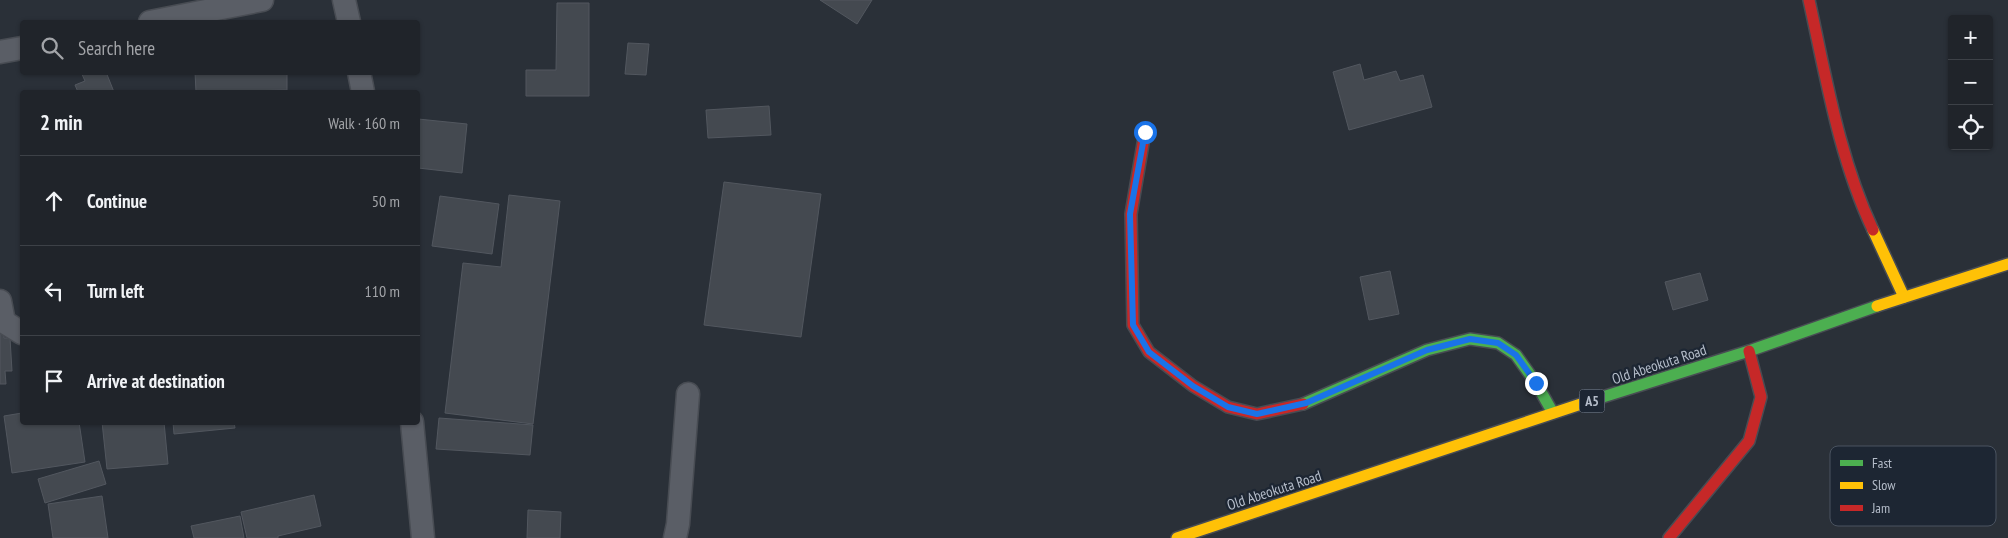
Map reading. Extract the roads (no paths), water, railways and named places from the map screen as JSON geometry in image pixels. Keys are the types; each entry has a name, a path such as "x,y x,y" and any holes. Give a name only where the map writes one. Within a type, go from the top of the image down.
{"main road":[{"path":"1809,0 1842,148 1866,214 1904,297"},
{"path":"1145,132 1130,214 1133,325 1149,352 1193,386 1228,407 1257,414 1306,403 1427,350 1470,339 1498,343 1516,355 1536,383 1553,413"},
{"name":"Old Abeokuta Road","path":"1176,538 1553,413 1749,351 1904,297 2008,264"},
{"path":"1669,538 1749,441 1761,397 1749,351"}],"street":[{"path":"160,20 262,0"},
{"path":"344,0 349,20"},
{"path":"0,52 20,48"},
{"path":"360,75 363,90"},
{"path":"0,301 4,322 20,331"},
{"path":"675,538 678,524 688,394"},
{"path":"412,425 423,538"}]}
